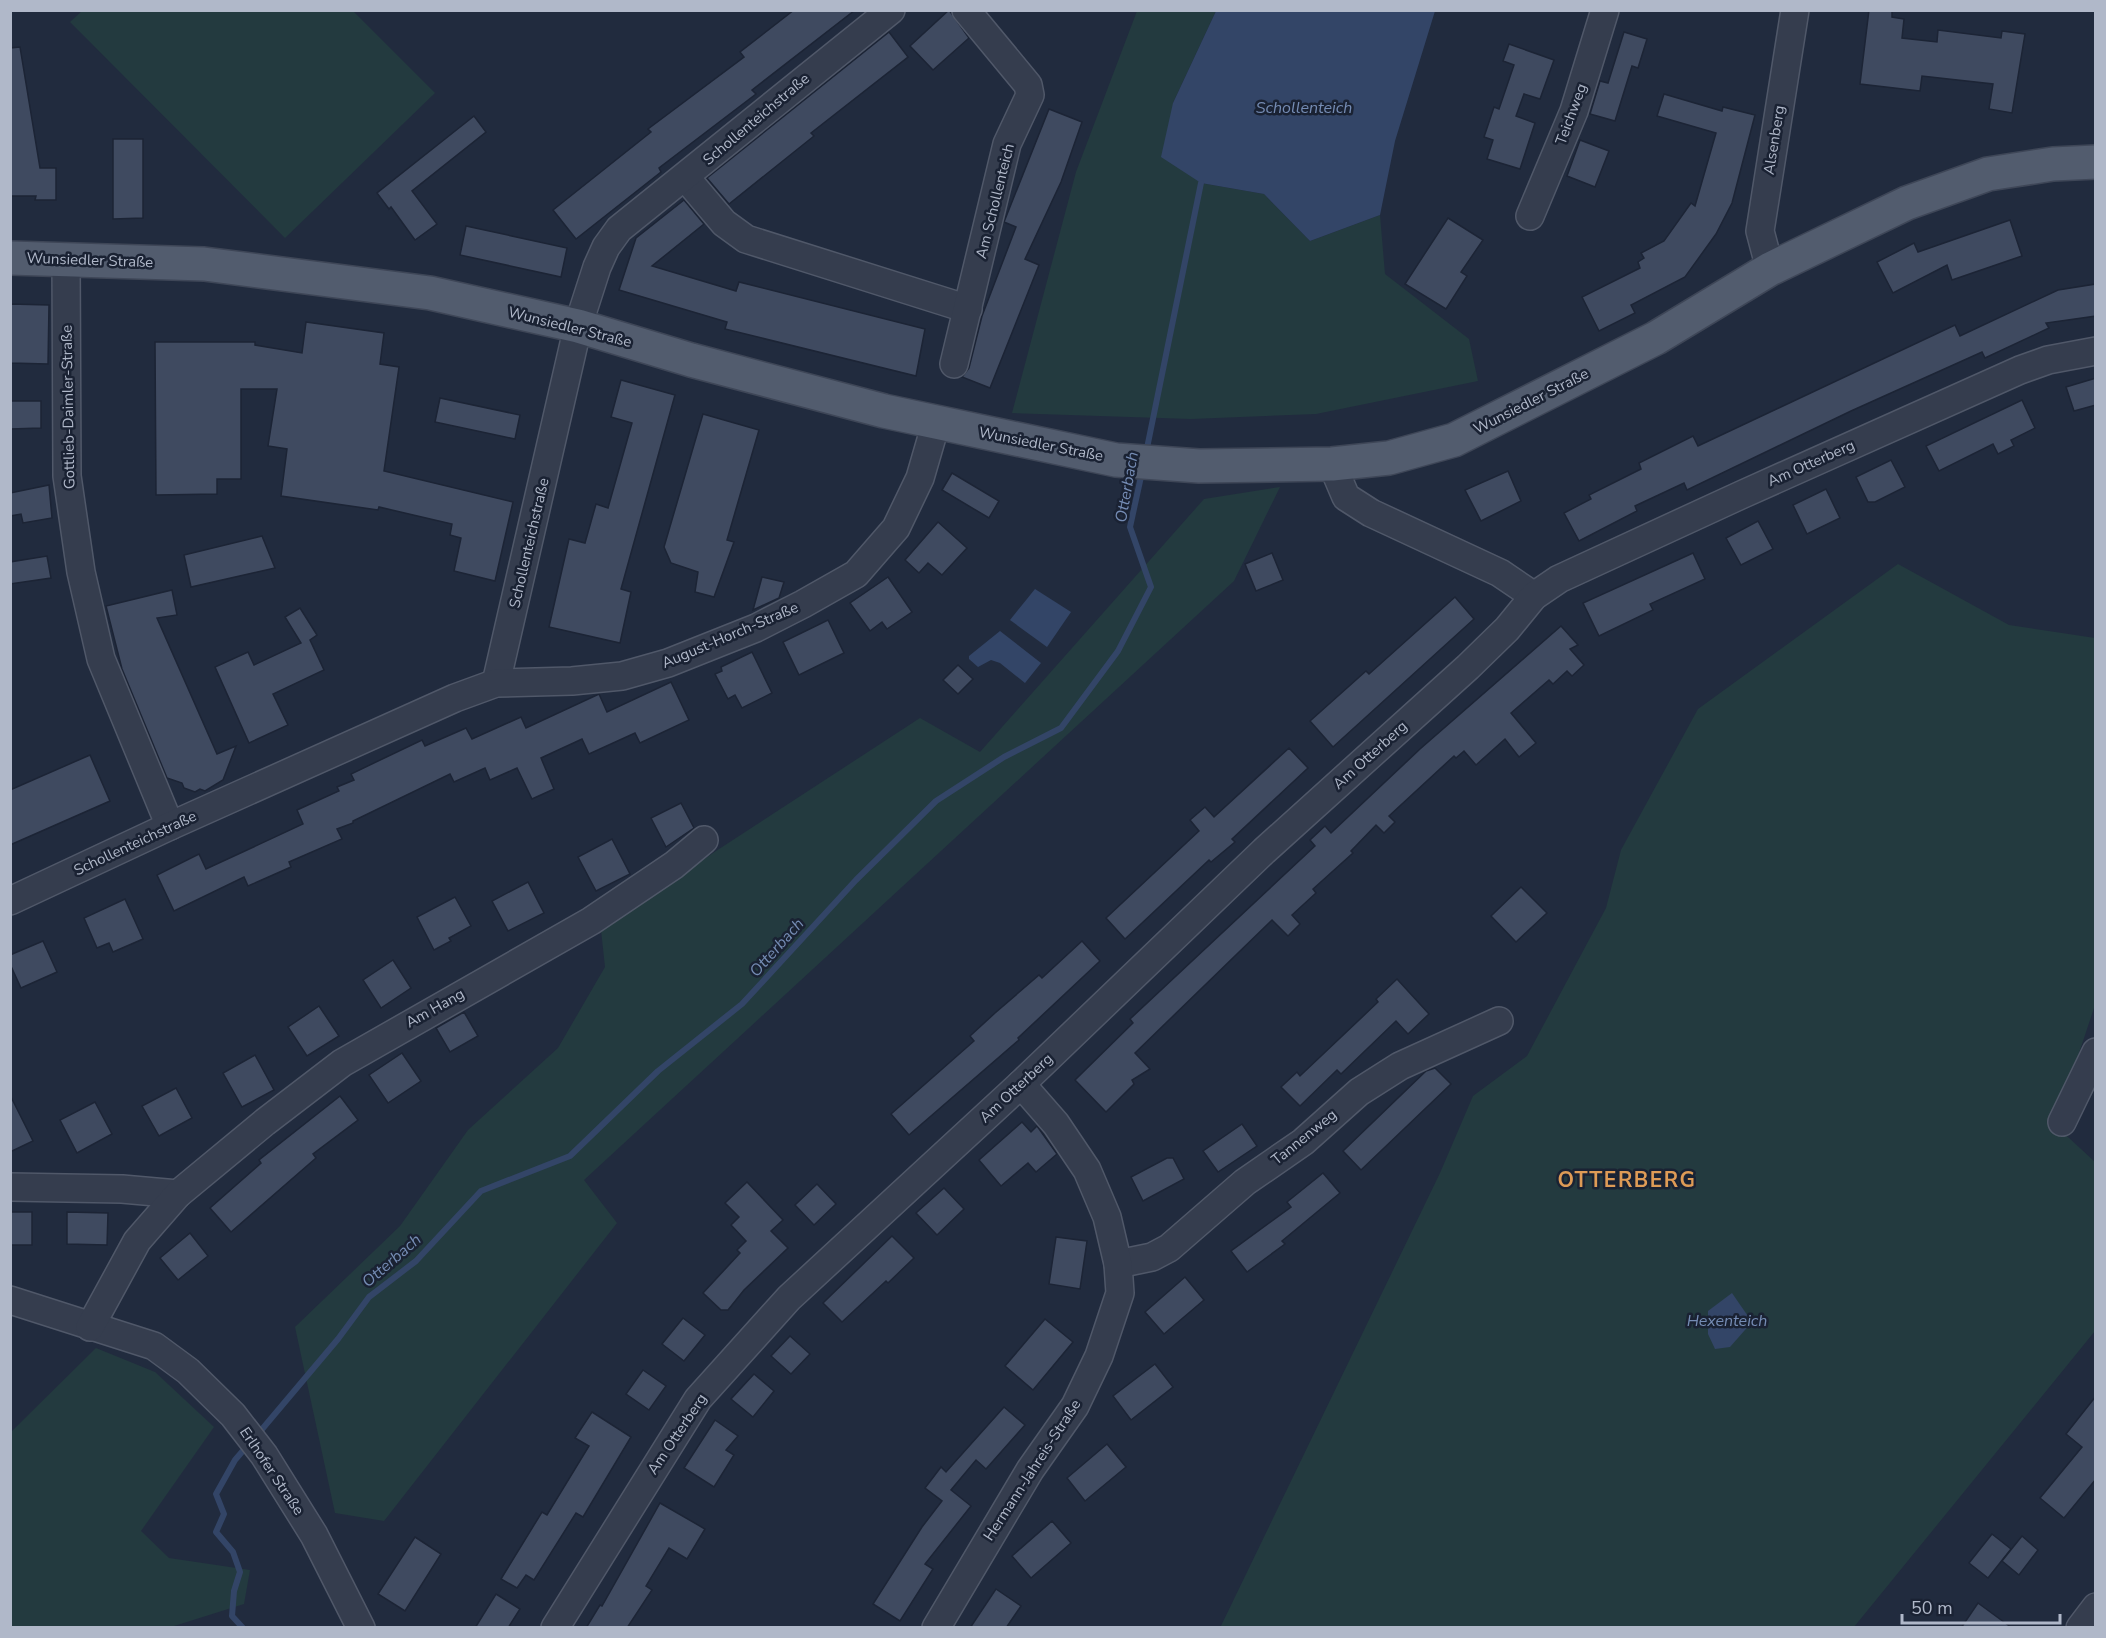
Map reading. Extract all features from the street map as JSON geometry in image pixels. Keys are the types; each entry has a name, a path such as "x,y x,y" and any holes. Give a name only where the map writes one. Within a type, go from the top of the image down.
{"main road":[{"name":"Wunsiedler Straße","path":"10,258 204,264 430,293 578,327 691,360 936,423 1116,459 1199,466 1332,464 1389,458 1455,440 1656,338 1770,270 1907,203 1988,174 2053,164 2096,162"}],"street":[{"name":"Schollenteichstraße","path":"10,901 170,826 455,698 496,683 578,327 606,247 619,229 686,178 891,10"},
{"name":"Am Schollenteich","path":"954,364 1008,144 1030,95 1028,85 966,10"},
{"name":"Teichweg","path":"1530,216 1574,111 1605,10"},
{"name":"Alsenberg","path":"1770,270 1760,231 1795,10"},
{"path":"686,178 724,223 746,239 968,309"},
{"name":"Gottlieb-Daimler-Straße","path":"66,259 67,476 81,572 101,658 170,826"},
{"name":"Am Otterberg","path":"555,1628 698,1399 789,1298 1021,1084 1264,850 1468,667 1507,629 1534,596 1559,579 1719,504 2020,370 2048,360 2096,351"},
{"name":"August-Horch-Straße","path":"496,683 572,681 622,676 668,663 756,628 856,574 896,528 920,478 936,423"},
{"path":"1332,464 1346,497 1362,507 1500,573 1534,596"},
{"name":"Am Hang","path":"90,1327 137,1241 178,1194 342,1063 591,921 674,865 704,840"},
{"name":"Tannenweg","path":"1118,1263 1152,1257 1168,1248 1245,1182 1303,1142 1359,1092 1376,1081 1400,1066 1499,1021"},
{"path":"2062,1122 2096,1052"},
{"name":"Hermann-Jahreis-Straße","path":"936,1628 1030,1470 1075,1406 1099,1356 1120,1293 1118,1263 1107,1217 1087,1170 1056,1124 1021,1084"},
{"path":"10,1186 122,1189 178,1194"},
{"name":"Erlhofer Straße","path":"10,1300 154,1346 188,1371 233,1415 264,1455 314,1535 361,1628"},
{"path":"2080,1628 2096,1607"}],"green space":[{"path":"82,11 353,11 435,93 285,238 70,22"},
{"path":"1137,11 1216,11 1173,103 1201,183 1264,194 1310,241 1380,215 1385,274 1469,339 1478,381 1316,414 1191,419 1012,413 1076,172"},
{"path":"1280,487 1234,581 584,1180 617,1223 384,1521 335,1513 295,1327 400,1226 468,1130 558,1048 605,967 601,930 716,851 920,718 980,752 1204,499"},
{"path":"1898,564 2009,625 2095,638 2095,1005 2055,1125 2095,1162 2095,1331 1854,1627 1220,1628 1440,1173 1473,1096 1527,1056 1606,908 1621,850 1698,709"},
{"path":"96,1348 155,1372 214,1427 141,1531 169,1558 250,1570 244,1604 171,1627 11,1627 11,1432"}],"water":[{"name":"Schollenteich","path":"1216,11 1435,11 1395,141 1380,215 1310,241 1264,194 1201,183 1161,157 1173,103"},
{"path":"1035,589 1071,612 1047,647 1010,620"},
{"path":"1000,631 1041,663 1025,683 1000,663 991,660 978,667 969,659 969,656"},
{"name":"Hexenteich","path":"1732,1293 1752,1322 1730,1347 1715,1349 1708,1334 1708,1311"}],"building":[{"path":"794,10 855,10 752,90 756,94 659,168 661,172 576,239 553,210 651,132 648,129 744,57 740,52"},
{"path":"949,10 969,38 933,70 910,46"},
{"path":"1869,10 1892,10 1892,17 1904,19 1902,38 1937,42 1938,30 2001,38 2002,31 2025,34 2012,113 1989,109 1993,84 1922,76 1920,91 1860,84"},
{"path":"889,32 908,57 811,133 814,136 729,204 707,178"},
{"path":"1624,32 1647,39 1638,68 1632,66 1615,121 1590,114 1600,81 1608,83"},
{"path":"1509,44 1554,60 1540,99 1524,94 1516,116 1535,123 1520,169 1487,159 1493,140 1484,137 1494,107 1499,109 1514,65 1503,61"},
{"path":"20,47 40,168 56,168 56,200 35,200 36,196 10,196 10,48"},
{"path":"1664,94 1722,111 1723,107 1755,115 1732,203 1716,234 1685,277 1631,305 1635,313 1599,331 1582,297 1640,268 1638,262 1644,258 1641,253 1664,241 1691,203 1695,206 1716,133 1657,116"},
{"path":"1049,109 1082,122 1061,182 1025,259 1039,265 990,388 962,377 969,368 982,316 1016,227 1004,222"},
{"path":"474,116 486,132 412,191 437,224 415,240 391,207 389,209 377,193"},
{"path":"113,139 143,139 143,218 113,219"},
{"path":"1580,140 1609,151 1595,187 1567,176"},
{"path":"684,200 704,224 652,266 736,291 739,282 925,329 916,376 725,329 727,322 619,290 636,238"},
{"path":"1448,218 1483,240 1461,272 1467,276 1446,309 1405,284"},
{"path":"2010,220 2022,256 1952,280 1947,265 1893,293 1877,262 1914,243 1918,252"},
{"path":"466,226 567,248 561,277 460,255"},
{"path":"2096,284 2096,316 2046,323 2049,328 1985,358 1982,352 1851,411 1687,490 1684,483 1635,506 1637,511 1579,541 1564,513 1591,499 1589,495 1641,469 1639,463 1693,436 1698,446 1955,325 1960,336 2058,290"},
{"path":"10,304 49,305 48,364 10,363"},
{"path":"306,322 384,333 380,364 399,367 384,471 513,502 495,581 454,571 461,538 450,535 452,524 379,507 378,510 281,496 287,449 268,446 277,389 241,389 241,479 217,479 217,494 156,495 155,342 255,342 255,345 302,353"},
{"path":"2096,378 2096,405 2074,411 2066,387"},
{"path":"621,380 675,395 621,589 631,592 620,643 549,627 569,539 585,543 596,504 608,508 632,423 611,417"},
{"path":"440,398 520,415 515,439 435,422"},
{"path":"2022,400 2035,428 2011,440 2014,446 1998,454 1993,444 1939,471 1926,446"},
{"path":"10,401 41,401 41,428 10,429"},
{"path":"703,414 759,430 727,540 734,542 714,597 695,592 698,572 671,563 664,547"},
{"path":"1891,460 1905,487 1875,502 1868,502 1856,477"},
{"path":"1508,471 1521,501 1481,521 1465,490"},
{"path":"952,473 999,501 989,518 942,490"},
{"path":"49,485 52,518 23,523 21,514 10,516 10,493"},
{"path":"1826,489 1840,518 1807,534 1793,505"},
{"path":"1758,521 1773,549 1741,565 1726,538"},
{"path":"938,522 967,548 942,575 928,563 919,573 905,560"},
{"path":"262,536 275,568 191,587 184,555"},
{"path":"1272,553 1283,580 1256,591 1245,564"},
{"path":"1693,553 1705,579 1650,604 1653,610 1599,636 1583,603"},
{"path":"47,556 51,578 10,584 10,562"},
{"path":"762,577 784,582 779,598 753,610"},
{"path":"888,577 912,612 887,629 882,622 870,631 850,603"},
{"path":"172,590 177,615 157,618 217,754 236,746 223,780 205,791 200,789 195,792 184,788 182,783 167,778 122,669 106,606"},
{"path":"1455,597 1474,619 1333,747 1310,721 1366,671 1369,674"},
{"path":"300,608 317,635 310,640 324,670 273,694 288,725 249,743 215,667 248,652 254,665 301,643 285,617"},
{"path":"828,620 844,653 799,675 783,642"},
{"path":"1561,626 1578,645 1570,649 1584,665 1572,676 1567,671 1553,684 1549,680 1511,713 1536,743 1519,757 1505,739 1476,765 1464,751 1456,758 1454,756 1389,816 1395,822 1384,833 1376,825 1351,851 1353,853 1313,889 1316,893 1292,915 1300,924 1288,936 1272,920 1135,1053 1150,1069 1132,1080 1134,1084 1106,1112 1075,1080 1133,1023 1130,1019 1315,846 1310,840 1325,826 1331,833 1420,749"},
{"path":"752,652 772,693 742,708 735,695 728,699 715,674 722,671 721,667"},
{"path":"958,665 973,679 958,694 943,680"},
{"path":"671,682 689,720 640,743 635,733 589,754 582,739 541,758 554,789 532,799 517,768 490,780 485,768 454,782 450,774 337,829 342,839 289,862 291,867 248,886 244,877 174,911 157,875 199,854 206,869 303,824 297,810 339,791 337,787 354,780 351,774 422,740 425,746 466,728 472,739 521,717 526,728 599,694 607,712"},
{"path":"1289,748 1308,768 1232,839 1235,842 1211,862 1209,860 1125,939 1106,918 1199,831 1190,820 1205,807 1214,817"},
{"path":"90,755 110,801 10,845 10,790"},
{"path":"681,803 694,828 666,847 651,818"},
{"path":"612,839 630,874 596,891 578,857"},
{"path":"528,882 544,913 508,931 492,901"},
{"path":"1521,887 1547,913 1516,942 1491,916"},
{"path":"455,897 471,926 449,938 451,941 434,950 417,917"},
{"path":"125,899 143,939 113,952 109,943 97,948 84,918"},
{"path":"43,941 57,972 21,988 10,964 10,955"},
{"path":"1082,941 1100,961 1018,1038 1019,1040 909,1135 891,1114 974,1041 970,1036 995,1013 1039,975 1042,978"},
{"path":"393,960 411,988 381,1008 363,980"},
{"path":"1397,979 1429,1014 1408,1034 1396,1021 1341,1074 1337,1070 1300,1106 1281,1087 1297,1072 1300,1076 1378,1002 1376,999"},
{"path":"319,1006 339,1036 307,1056 288,1027"},
{"path":"464,1012 478,1036 450,1052 436,1028"},
{"path":"402,1053 421,1081 388,1103 369,1075"},
{"path":"255,1055 274,1090 242,1107 223,1073"},
{"path":"1435,1068 1451,1084 1361,1170 1343,1151 1426,1071"},
{"path":"176,1088 192,1118 159,1136 142,1106"},
{"path":"10,1095 33,1141 10,1152"},
{"path":"340,1096 358,1120 313,1154 316,1158 231,1232 210,1208 261,1163 259,1160"},
{"path":"95,1102 112,1134 77,1153 60,1120"},
{"path":"1022,1122 1031,1132 1037,1126 1057,1154 1036,1172 1028,1163 1001,1186 979,1160"},
{"path":"1242,1124 1257,1146 1218,1172 1203,1151"},
{"path":"1167,1158 1173,1158 1184,1179 1143,1201 1131,1177"},
{"path":"1323,1173 1340,1193 1282,1241 1285,1244 1247,1272 1231,1251 1291,1207 1287,1202"},
{"path":"747,1182 783,1220 771,1231 788,1248 744,1290 728,1310 721,1310 703,1293 740,1253 737,1250 746,1241 731,1225 739,1217 725,1203"},
{"path":"817,1184 836,1204 814,1225 795,1205"},
{"path":"944,1188 964,1209 937,1235 916,1213"},
{"path":"10,1212 32,1212 32,1245 10,1245"},
{"path":"67,1212 108,1213 107,1245 67,1244"},
{"path":"190,1233 208,1256 178,1280 160,1258"},
{"path":"892,1236 914,1258 842,1322 823,1303"},
{"path":"1056,1237 1087,1241 1080,1289 1049,1284"},
{"path":"1185,1277 1204,1300 1164,1334 1145,1312"},
{"path":"683,1318 705,1335 684,1361 662,1344"},
{"path":"1045,1319 1073,1342 1033,1390 1005,1366"},
{"path":"790,1336 810,1354 791,1374 771,1356"},
{"path":"1155,1364 1173,1387 1131,1420 1113,1396"},
{"path":"643,1370 666,1386 649,1410 626,1394"},
{"path":"754,1374 774,1391 753,1417 731,1399"},
{"path":"2096,1396 2096,1479 2064,1518 2040,1498 2082,1447 2066,1434"},
{"path":"1004,1407 1025,1425 986,1469 976,1460 951,1490 971,1506 925,1564 933,1569 900,1621 873,1604 922,1527 942,1501 925,1488 941,1467 946,1472"},
{"path":"592,1412 631,1437 583,1517 576,1513 534,1580 526,1575 517,1588 501,1579 542,1512 547,1515 589,1446 575,1438"},
{"path":"715,1420 738,1436 726,1450 734,1455 714,1487 684,1468"},
{"path":"1107,1444 1126,1467 1085,1501 1067,1478"},
{"path":"660,1503 705,1529 687,1559 669,1548 646,1586 652,1590 627,1628 586,1628 600,1605 602,1606"},
{"path":"1052,1521 1071,1543 1031,1578 1012,1556"},
{"path":"1992,1534 2011,1549 1988,1578 1969,1563"},
{"path":"2022,1536 2038,1550 2019,1575 2002,1561"},
{"path":"415,1537 441,1554 405,1611 378,1594"},
{"path":"996,1589 1021,1606 1006,1628 970,1628"},
{"path":"496,1594 520,1609 508,1628 475,1628"},
{"path":"1978,1603 2012,1628 1961,1628"}],"waterway":[{"name":"Otterbach","path":"1146,453 1201,183"},
{"name":"Otterbach","path":"258,1434 338,1339 369,1297 416,1261 481,1191 570,1156 658,1071 742,1004 856,880 936,801 1004,757 1061,728 1118,651 1151,587 1130,527 1142,472"},
{"name":"Otterbach","path":"243,1628 232,1616 234,1591 240,1572 233,1552 216,1532 224,1514 216,1494 235,1460 247,1446"}],"district":[{"name":"OTTERBERG","path":"1627,1180"}]}
